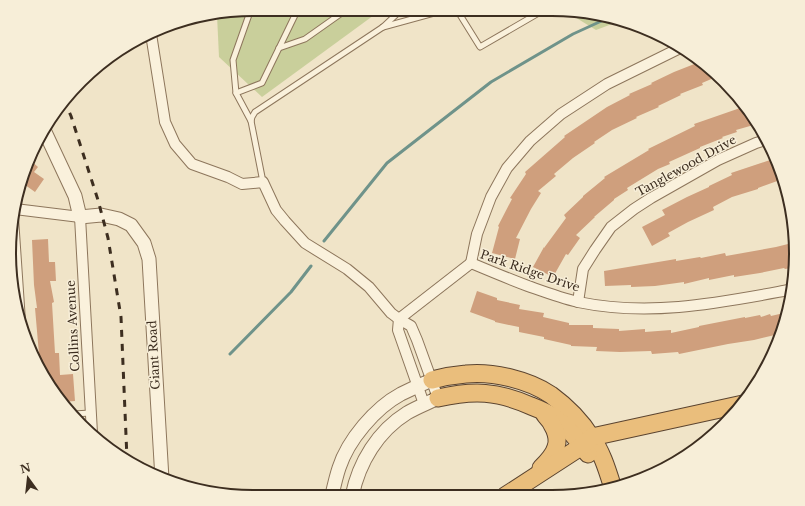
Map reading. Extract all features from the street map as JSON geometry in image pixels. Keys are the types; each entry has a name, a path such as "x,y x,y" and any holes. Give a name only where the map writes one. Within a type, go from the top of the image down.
{"highway":[{"path":"425,383 466,374 501,376 520,381 551,395 574,415 587,442 602,484"},
{"path":"431,401 452,395 479,392 512,398 540,410 555,418 573,434 587,442 602,457 611,482"},
{"path":"514,490 587,442 732,407"},
{"path":"524,484 549,460 556,446 557,438 554,428 540,410"}],"street":[{"path":"152,38 165,122 175,144 192,164 228,177 242,184 263,182 276,210 305,243 348,269 369,287 391,313 411,326 417,340 425,383 431,401"},
{"path":"472,263 477,234 491,197 507,168 530,140 561,114 607,84 675,50"},
{"path":"20,210 80,217 75,196 47,136"},
{"name":"Tanglewood Drive","path":"578,302 583,269 611,227 651,198 718,160 761,142"},
{"name":"Giant Road","path":"80,217 101,215 119,219 131,225 144,243 149,259 162,472"},
{"name":"Collins Avenue","path":"80,217 91,426"},
{"name":"Park Ridge Drive","path":"399,319 472,263 556,296 578,302 614,308 680,307 727,301 786,291"},
{"path":"399,319 398,330 425,383 431,401"},
{"path":"333,490 339,467 349,447 367,422 400,394 425,383"},
{"path":"353,490 360,468 372,447 384,431 406,414 431,401"}],"lane":[{"path":"248,16 233,60 236,93 251,121 263,182"},
{"path":"236,93 262,83 295,16"},
{"path":"279,48 305,39 338,16"},
{"path":"251,121 255,112 382,27 394,16"},
{"path":"382,27 423,16"},
{"path":"461,16 480,47 533,16"},
{"path":"79,414 90,413"}],"green space":[{"path":"253,16 373,16 262,97 219,57 217,19"},
{"path":"576,18 612,24 596,30"}],"building":[{"path":"695,64 712,79 702,83 703,85 680,94 681,95 658,106 659,107 612,130 573,158 554,174 556,176 538,191 541,193 516,238 520,239 515,259 492,253 498,226 512,199 510,198 526,174 525,172 565,137 564,136 607,107 630,95 629,94 674,72"},
{"path":"739,108 752,126 736,130 737,132 722,137 723,138 669,162 670,164 658,169 627,188 628,190 614,199 576,235 580,238 568,255 566,254 553,277 533,267 544,247 566,218 564,215 583,196 605,178 604,177 649,150 648,149 695,126 694,124"},
{"path":"770,160 777,181 732,197 713,207 714,210 668,233 670,236 652,246 642,227 665,215 662,210 732,175 731,173"},
{"path":"34,163 38,167 34,172 44,179 35,192 26,186"},
{"path":"48,239 49,262 55,262 56,281 50,281 54,302 52,303 55,353 59,353 60,375 73,374 75,401 69,402 65,397 56,385 38,354 35,308 37,308 34,285 32,240"},
{"path":"788,244 788,268 734,277 734,275 709,280 709,278 684,284 684,282 655,286 605,286 604,271 676,259 676,261 701,258 725,253 726,256"},
{"path":"477,291 497,298 497,300 520,305 519,309 544,313 543,317 569,323 569,325 593,325 593,328 619,329 619,331 645,329 645,332 671,330 671,333 745,317 760,315 761,317 770,314 771,316 781,314 774,335 679,354 678,352 652,354 651,351 596,351 597,347 571,346 544,339 544,337 519,332 519,327 495,322 470,312"}],"waterway":[{"path":"324,241 387,163 491,82 573,34 600,21"},
{"path":"230,354 291,292 311,266"}],"railway":[{"path":"67,107 98,200 108,238 121,317 127,454"}]}
